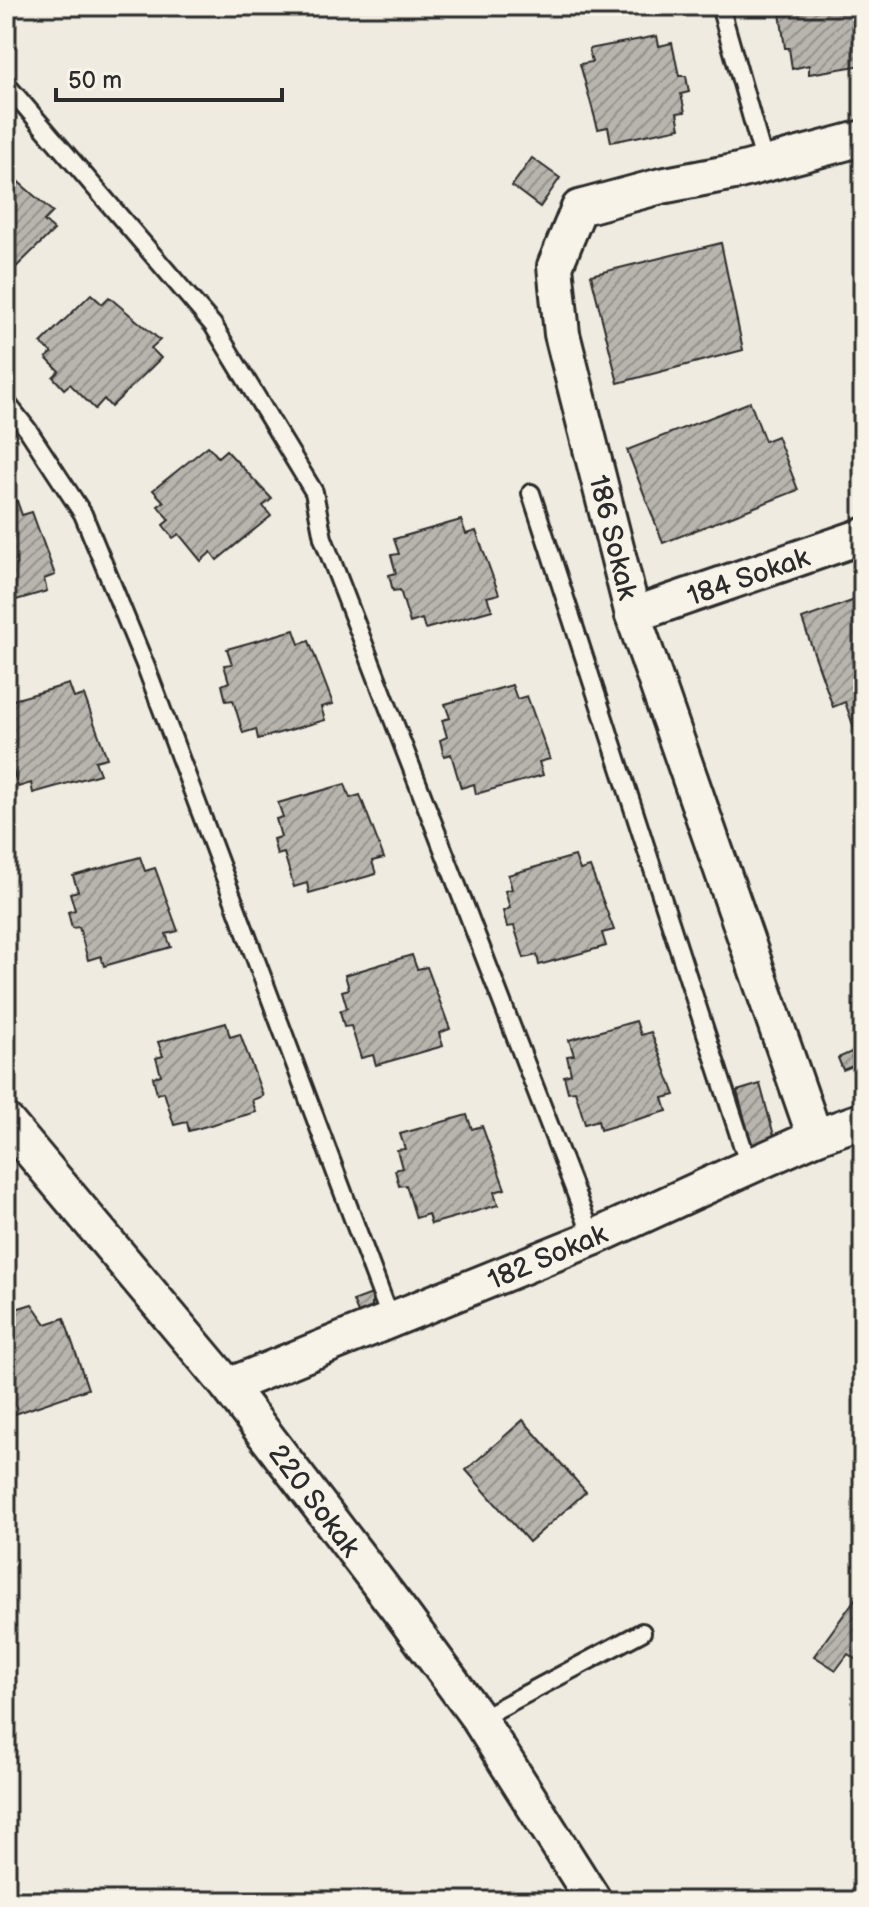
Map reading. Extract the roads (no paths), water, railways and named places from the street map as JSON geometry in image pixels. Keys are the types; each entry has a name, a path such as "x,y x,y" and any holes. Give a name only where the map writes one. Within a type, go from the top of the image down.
{"street":[{"name":"186 Sokak","path":"815,1137 633,615 562,334 555,266 579,208 863,138"},
{"name":"184 Sokak","path":"633,615 863,536"},
{"name":"182 Sokak","path":"228,1386 593,1238 815,1137 863,1120"},
{"name":"220 Sokak","path":"6,1121 228,1386 405,1618 479,1719 594,1901"}],"lane":[{"path":"720,6 765,164"},
{"path":"6,84 213,325 314,492 323,538 593,1238"},
{"path":"6,402 83,514 146,667 391,1320"},
{"path":"531,493 749,1166"},
{"path":"479,1719 642,1632"}]}
